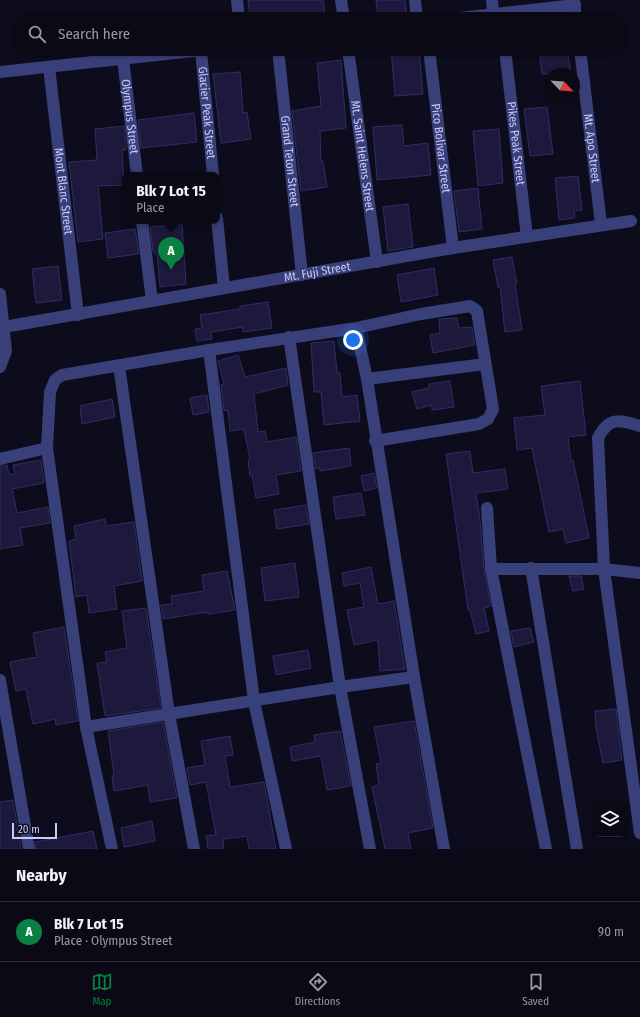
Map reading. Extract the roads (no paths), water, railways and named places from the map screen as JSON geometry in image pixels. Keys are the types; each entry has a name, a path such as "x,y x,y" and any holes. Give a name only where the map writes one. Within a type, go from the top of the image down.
{"street":[{"path":"237,0 238,12"},
{"path":"341,0 343,12"},
{"path":"415,0 416,12"},
{"path":"492,0 497,12"},
{"path":"516,12 575,2 576,12"},
{"path":"0,72 151,56"},
{"name":"Glacier Peak Street","path":"206,56 213,172"},
{"name":"Grand Teton Street","path":"279,56 302,275"},
{"name":"Mt. Saint Helens Street","path":"349,56 377,262"},
{"name":"Pico Bolivar Street","path":"430,56 453,248"},
{"name":"Pikes Peak Street","path":"506,56 528,237"},
{"name":"Mt. Apo Street","path":"581,56 601,224"},
{"name":"Olympus Street","path":"123,59 137,172"},
{"name":"Mont Blanc Street","path":"49,67 78,315"},
{"name":"Mt. Fuji Street","path":"4,326 78,315 453,248 601,224 631,221"},
{"path":"142,224 152,301"},
{"path":"218,224 224,288"},
{"path":"0,294 6,351 0,367"},
{"path":"112,849 86,727 47,448 50,392 55,380 62,375 289,337 356,328 421,314 470,306 477,312 493,409 485,421 479,424 376,440"},
{"path":"356,328 367,380 414,677 444,849"},
{"path":"289,337 340,687 370,849"},
{"path":"209,350 254,701 286,849"},
{"path":"367,380 485,364"},
{"path":"119,366 169,714 194,849"},
{"path":"640,426 619,421 610,422 603,427 598,438 604,569 640,833"},
{"path":"0,459 47,448"},
{"path":"487,508 491,569 546,849"},
{"path":"531,568 577,849"},
{"path":"491,569 604,569 640,573"},
{"path":"86,727 340,687 414,677"},
{"path":"0,680 30,849"}],"place":[{"name":"Blk 7 Lot 15","path":"171,270"}]}
